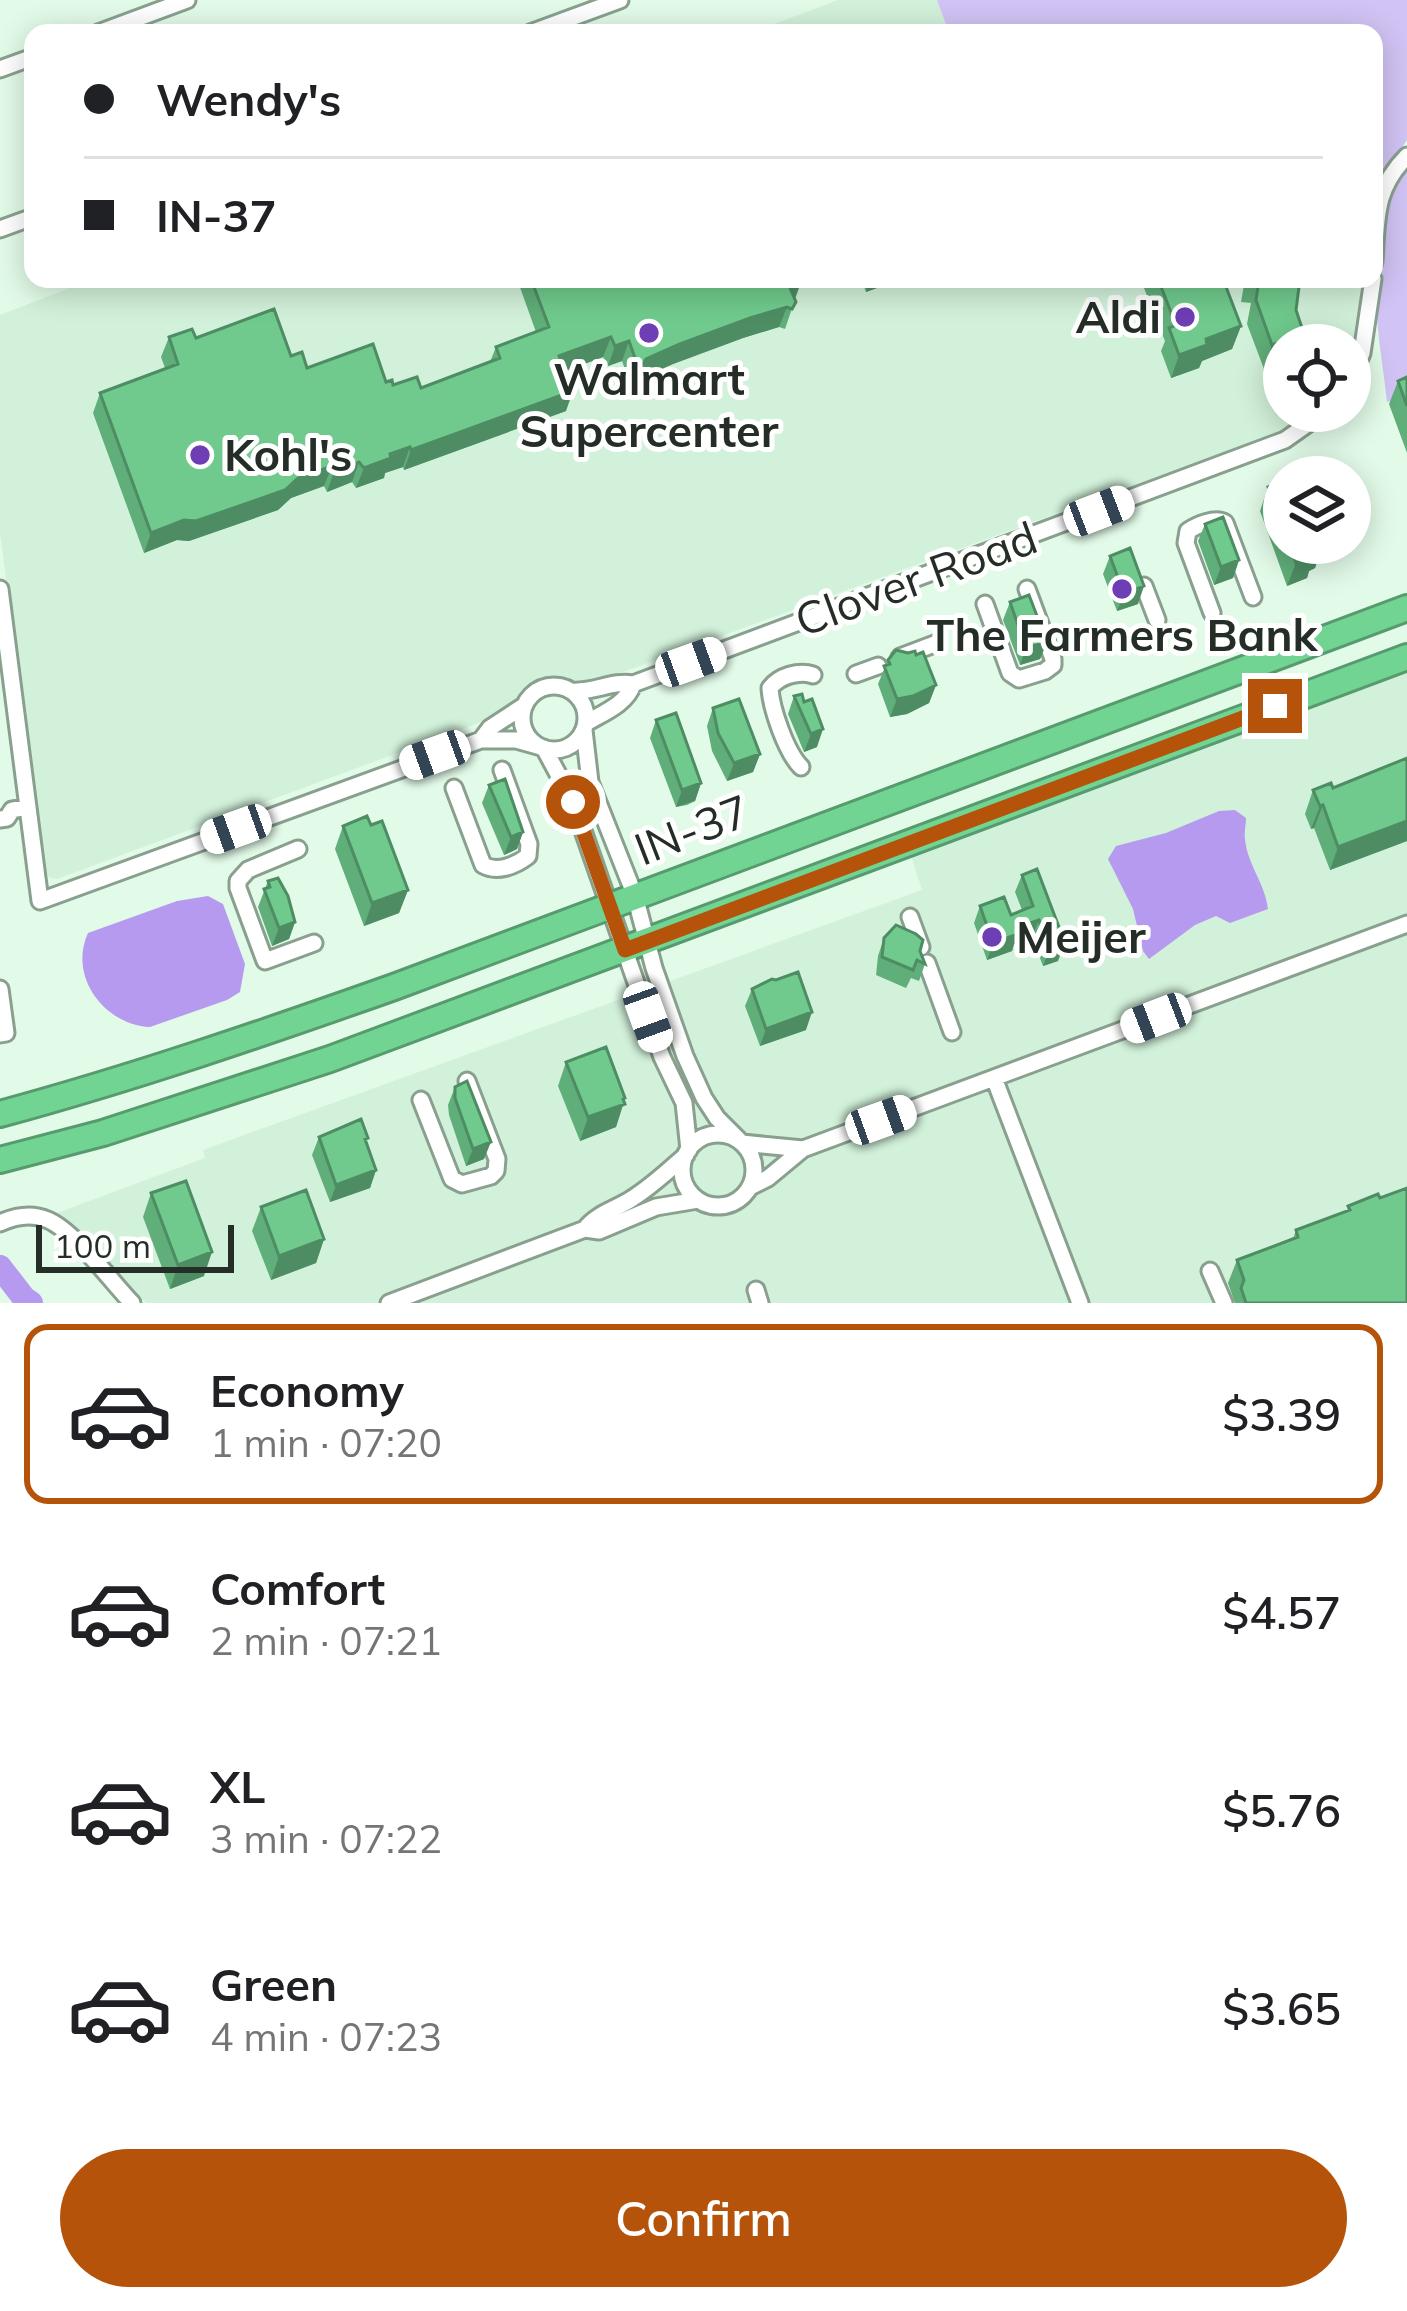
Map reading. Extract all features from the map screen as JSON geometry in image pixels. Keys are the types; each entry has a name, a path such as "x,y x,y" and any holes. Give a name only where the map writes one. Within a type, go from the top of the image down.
{"highway":[{"name":"IN-37","path":"0,1114 265,1033 1407,608"},
{"name":"IN-37","path":"0,1160 330,1059 1407,657"}],"street":[{"path":"122,24 187,0"},
{"path":"555,24 620,0"},
{"path":"1383,189 1407,156"},
{"path":"1366,324 1371,288"},
{"name":"Clover Road","path":"571,691 634,684 1297,432"},
{"path":"1212,613 1186,542 1188,531 1197,526 1217,520 1225,523 1252,597"},
{"path":"1144,586 1157,620"},
{"path":"0,589 10,810 40,901 481,740 516,740 554,750 572,745 585,727"},
{"path":"985,604 1010,673 1019,679 1046,671 1053,659 1027,589"},
{"path":"897,658 937,643"},
{"path":"856,674 878,666"},
{"path":"801,767 793,759 770,688 800,672 813,675"},
{"name":"Clover Road","path":"585,727 624,699 634,684"},
{"path":"481,740 486,731 541,689 561,687 581,701 590,782 635,896 636,946 662,1057 684,1103 687,1152 683,1176 698,1200 714,1206 738,1201 803,1148 1407,924"},
{"path":"525,705 526,734 542,748 573,802 609,906 654,968 694,1079 717,1118 741,1141 754,1163 751,1187"},
{"path":"454,788 483,865 494,869 520,862 529,844 502,770"},
{"path":"298,849 248,870 238,888 265,961 314,943"},
{"path":"910,917 952,1032"},
{"path":"0,989 6,1033 0,1034"},
{"path":"994,1078 1080,1303"},
{"path":"421,1100 452,1179 462,1184 491,1176 497,1159 467,1081"},
{"path":"585,1229 592,1220 646,1189 709,1135 803,1148"},
{"path":"389,1303 585,1229 599,1231 656,1207 698,1200"},
{"path":"0,1223 26,1216 52,1221 132,1303"},
{"path":"1210,1270 1224,1303"}],"shaded area":[{"path":"838,0 937,0 946,24 774,24"},
{"path":"937,0 1407,0 1407,140 1383,174 1383,24 946,24"},
{"path":"1407,165 1407,395 1387,402 1377,288 1383,288 1383,234 1398,178"},
{"path":"70,288 1361,288 1359,324 1263,324 1263,432 1279,432 601,680 573,680 527,691 484,721 57,879 44,870 0,533 0,315"},
{"path":"1407,666 1407,1303 146,1303 57,1213 205,1158 203,1150 922,890 910,852"},
{"path":"1235,810 1246,818 1246,848 1268,909 1230,923 1216,916 1195,925 1149,959 1133,909 1108,859 1116,846 1166,833 1219,811"},
{"path":"208,896 223,904 245,964 240,992 150,1027 118,1018 105,1008 94,995 83,966 88,933 177,901"}],"building":[{"path":"534,288 790,288 796,302 792,309 750,318 680,344 643,364 636,361 629,341 615,346 611,337 559,356 573,391 390,454 391,458 364,468 359,462 334,472 332,466 298,478 285,490 151,533 100,393 178,364 169,337 192,329 196,338 274,309 291,356 302,352 307,368 373,344 386,382 392,380 393,385 417,377 421,388 500,358 496,347 549,327"},
{"path":"1162,288 1226,288 1241,326 1179,355 1169,328 1176,325"},
{"path":"1258,288 1299,288 1296,310 1301,324 1265,324 1256,300"},
{"path":"1407,377 1407,406 1398,381"},
{"path":"1223,517 1239,560 1221,567 1205,524"},
{"path":"1130,548 1144,586 1124,594 1110,556"},
{"path":"1029,595 1047,642 1026,648 1010,602"},
{"path":"896,650 923,652 936,685 897,699 884,666"},
{"path":"802,694 804,702 812,699 823,729 811,734 794,696"},
{"path":"739,699 760,754 734,763 718,733 713,708"},
{"path":"676,713 701,783 682,790 656,720"},
{"path":"1407,758 1407,821 1338,847 1313,790 1331,783 1333,788"},
{"path":"505,779 523,832 511,837 489,785"},
{"path":"367,816 371,825 382,821 408,890 372,903 343,826"},
{"path":"1037,869 1065,943 1050,949 1039,920 993,943 980,906 1004,897 1011,915 1033,906 1022,875"},
{"path":"278,878 295,922 279,928 264,889 270,887 268,881"},
{"path":"896,925 923,940 920,951 925,964 917,960 913,970 882,957 884,938"},
{"path":"798,972 812,1012 766,1029 752,989"},
{"path":"606,1047 625,1104 588,1117 566,1062"},
{"path":"467,1081 491,1142 473,1149 455,1098 455,1087"},
{"path":"361,1119 376,1170 336,1185 319,1137"},
{"path":"186,1181 212,1252 178,1265 151,1193"},
{"path":"1407,1188 1407,1303 1246,1303 1237,1260 1298,1237 1296,1230 1350,1210 1348,1206"},
{"path":"306,1190 324,1239 279,1256 261,1207"}],"waterway":[{"path":"0,1267 31,1303"}],"place":[{"name":"Aldi","path":"1185,317"},
{"name":"Walmart Supercenter","path":"649,333"},
{"name":"Kohl's","path":"200,455"},
{"name":"The Farmers Bank","path":"1122,589"},
{"name":"Meijer","path":"992,937"}],"route":[{"path":"573,802 625,950 1275,706"}]}
